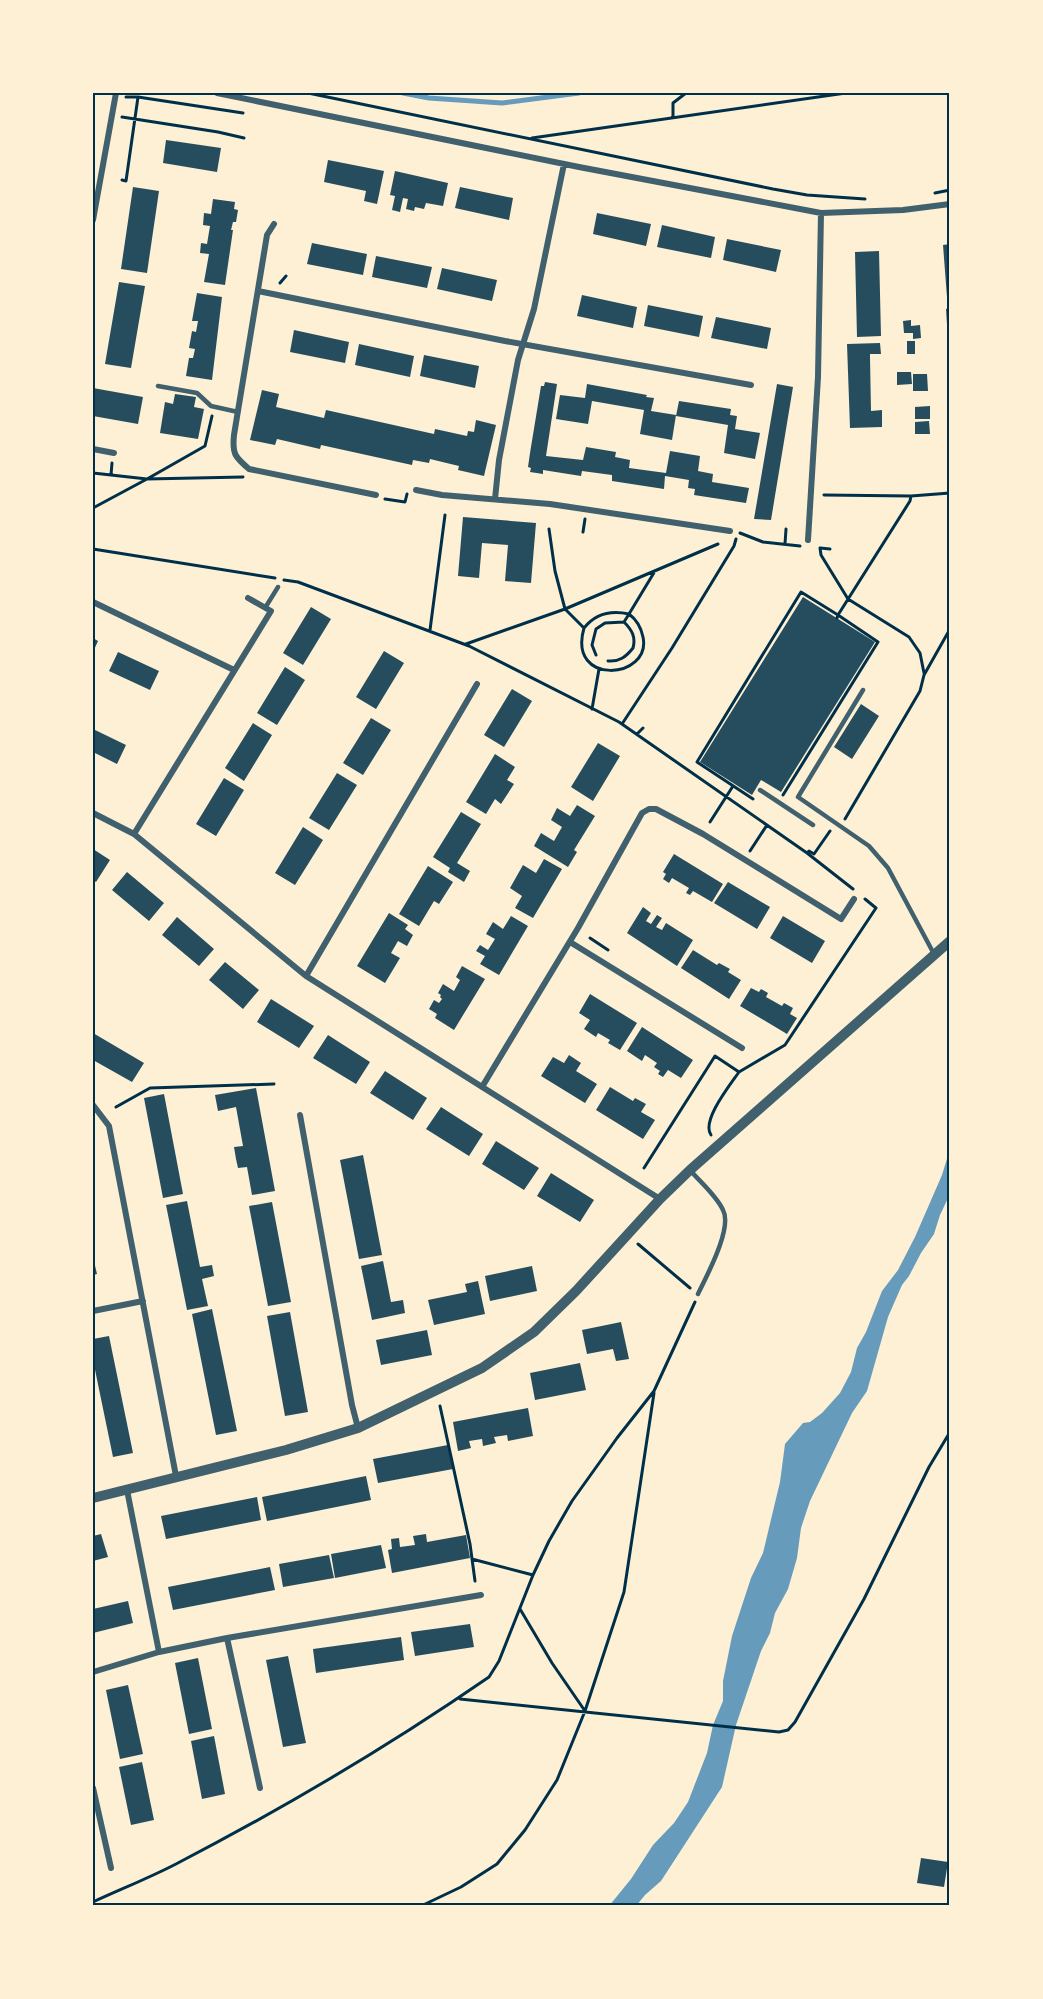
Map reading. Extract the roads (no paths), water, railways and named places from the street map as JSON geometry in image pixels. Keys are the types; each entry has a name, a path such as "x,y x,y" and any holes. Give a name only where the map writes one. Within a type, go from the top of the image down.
{"street":[{"path":"93,220 116,93"},
{"path":"217,93 564,164 821,213 903,210 950,204"},
{"path":"495,499 499,460 523,343 534,309 564,164"},
{"path":"807,543 818,377 821,213"},
{"path":"274,224 267,236 233,451 249,469 376,495"},
{"path":"258,291 751,385"},
{"path":"93,449 114,453"},
{"path":"416,490 442,495 550,504 730,531"},
{"path":"134,834 271,611 249,598"},
{"path":"93,602 234,670"},
{"path":"306,976 477,684"},
{"path":"482,1087 570,942 642,813 649,809 656,809 693,829 841,919 854,899"},
{"path":"93,813 134,834 306,976 660,1199"},
{"path":"93,1498 286,1450 358,1428 482,1368 534,1332 576,1291 660,1199 690,1170 950,941"},
{"path":"570,942 742,1048"},
{"path":"93,1105 109,1126 176,1476"},
{"path":"300,1115 358,1428"},
{"path":"93,1311 143,1301"},
{"path":"127,1490 159,1652"},
{"path":"93,1672 159,1652 227,1638 481,1595"},
{"path":"227,1638 260,1788"},
{"path":"93,1788 111,1868"}],"lane":[{"path":"158,386 196,393 213,407 238,412"},
{"path":"265,608 278,587"},
{"path":"790,809 863,690"},
{"path":"760,790 813,825"},
{"path":"798,797 869,846 888,868 934,954"},
{"path":"690,1170 725,1214 718,1250 698,1294"}],"water":[{"path":"950,1149 950,1194 934,1234 902,1285 888,1317 867,1391 852,1413 810,1501 801,1528 797,1558 788,1589 775,1613 770,1633 761,1651 736,1725 722,1787 661,1881 636,1906 609,1906 631,1879 653,1845 674,1823 688,1802 707,1753 713,1725 723,1701 723,1681 732,1636 751,1578 763,1553 780,1482 785,1444 803,1423 810,1422 822,1413 840,1393 851,1372 857,1348 866,1332 882,1291 898,1270 915,1237 942,1175"}],"waterway":[{"path":"403,93 429,98 502,103 579,93"}]}
